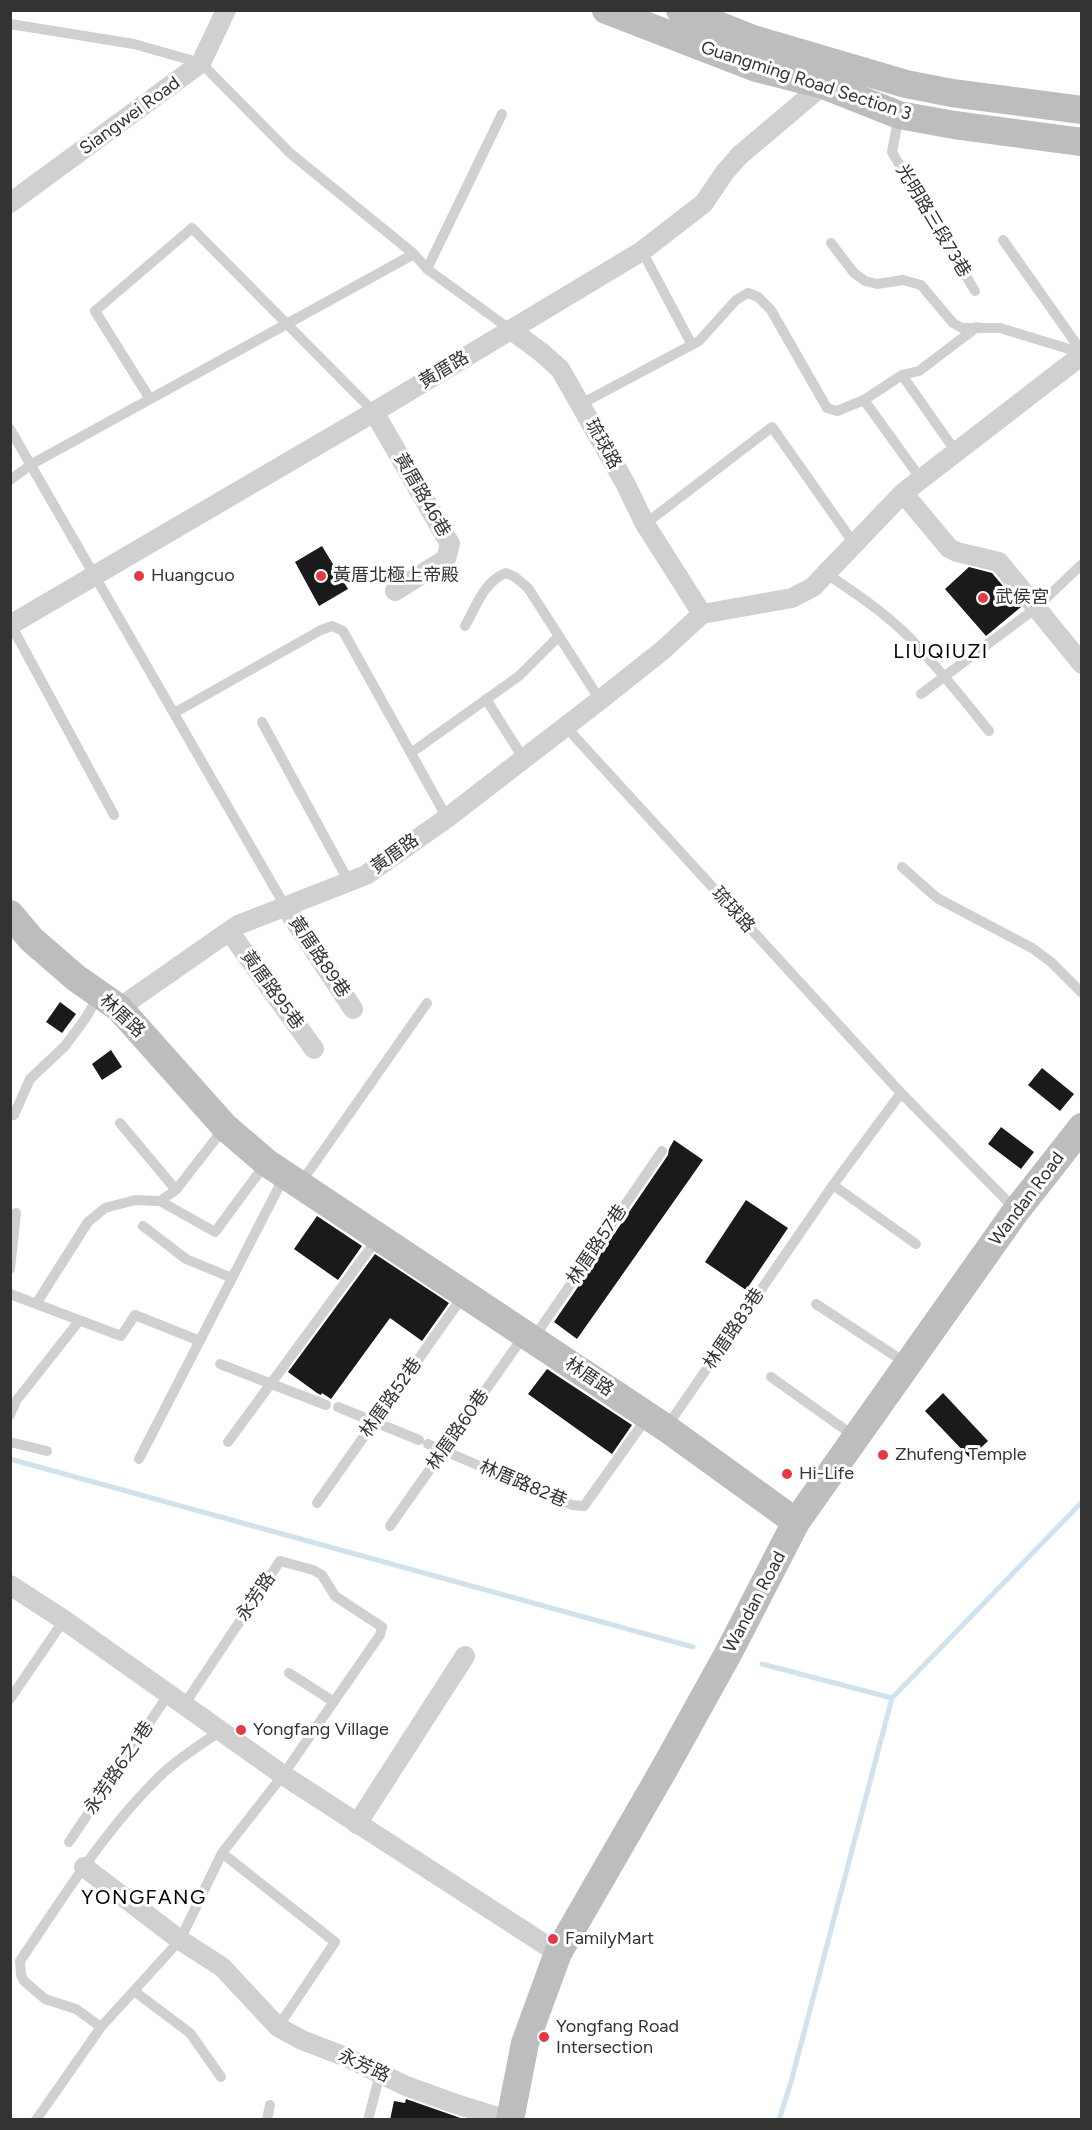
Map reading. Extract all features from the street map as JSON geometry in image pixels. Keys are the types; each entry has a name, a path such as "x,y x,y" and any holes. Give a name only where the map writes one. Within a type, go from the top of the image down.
{"street":[{"name":"Siangwei Road","path":"10,202 201,63 226,10"},
{"name":"Guangming Road Section 3","path":"606,10 756,68 827,73 952,93 1082,110"},
{"name":"Guangming Road Section 3","path":"680,10 753,39 827,73 898,115 1082,142"},
{"name":"黃厝路","path":"11,625 374,412 642,251 704,203 724,172 740,155 827,73"},
{"name":"琉球路","path":"511,330 560,369 625,483 645,524 702,614"},
{"path":"702,614 792,598 813,587 903,493 1082,353"},
{"name":"黃厝路46巷","path":"374,412 450,544 446,559 395,591"},
{"path":"903,493 949,548 999,562 1082,664"},
{"name":"黃厝路","path":"109,1002 238,925 366,875 447,818 600,700 663,650 702,614"},
{"name":"黃厝路89巷","path":"285,906 353,1009"},
{"name":"林厝路","path":"10,914 31,939 109,1002 225,1126 284,1174 657,1422 796,1522"},
{"name":"黃厝路95巷","path":"229,931 315,1049"},
{"name":"Wandan Road","path":"509,2120 525,2043 558,1953 669,1761 729,1652 796,1522 1016,1211 1082,1127"},
{"path":"10,1585 64,1620 219,1732 283,1775 558,1953"},
{"path":"357,1824 465,1656"},
{"name":"永芳路","path":"84,1867 180,1940 222,1967 278,2027 380,2074 456,2104 509,2120"}],"lane":[{"path":"10,24 134,44 201,63 290,153 414,254 427,269 511,330"},
{"path":"427,269 502,114"},
{"name":"光明路三段73巷","path":"898,115 892,152 975,291"},
{"path":"150,399 95,311 192,228 374,412"},
{"path":"1003,240 1082,353"},
{"path":"831,243 854,273 865,281 877,284 903,280 921,285 953,323 962,327 1000,328 1082,353"},
{"path":"642,251 692,345"},
{"path":"10,480 32,464 414,254"},
{"path":"581,404 699,341 736,300 748,293 758,297 771,310 827,408 837,411 864,400 902,375 919,371 977,327"},
{"path":"902,375 956,452"},
{"path":"864,400 921,479"},
{"path":"645,524 772,427 855,545"},
{"path":"10,429 285,906"},
{"path":"921,694 1036,608 1082,564"},
{"path":"465,626 488,584 497,576 506,573 515,577 528,588 600,700"},
{"path":"827,574 867,601 906,635 945,676 989,732"},
{"path":"11,625 114,815"},
{"path":"174,713 321,630 332,626 343,631 447,818"},
{"path":"411,753 519,676 559,636"},
{"path":"486,699 523,758"},
{"path":"262,722 349,882"},
{"name":"琉球路","path":"565,726 901,1093 1016,1211"},
{"path":"902,867 937,898 1032,948 1051,962 1082,993"},
{"path":"10,1116 14,1115 30,1079 65,1046 85,1019 109,1002"},
{"path":"36,1304 88,1222 105,1208 135,1200 160,1201 215,1232 284,1174 427,1003"},
{"path":"901,1093 833,1185 916,1244"},
{"path":"120,1123 176,1190"},
{"path":"160,1201 176,1190 225,1126"},
{"name":"林厝路57巷","path":"529,1337 662,1151"},
{"path":"139,1460 284,1174"},
{"name":"林厝路83巷","path":"657,1422 803,1230 833,1185"},
{"path":"10,1269 16,1213"},
{"path":"143,1226 186,1259 232,1278"},
{"path":"228,1442 378,1237"},
{"name":"林厝路52巷","path":"317,1503 465,1293"},
{"path":"10,1294 121,1336 135,1315 200,1341"},
{"path":"816,1304 908,1364"},
{"path":"10,1415 16,1401 79,1321"},
{"name":"林厝路60巷","path":"390,1526 529,1337"},
{"path":"220,1364 326,1405"},
{"path":"771,1377 856,1438"},
{"name":"林厝路82巷","path":"338,1407 572,1505 584,1506 657,1422"},
{"path":"10,1442 46,1451"},
{"name":"永芳路","path":"42,2117 101,2027 180,1940 222,1853 283,1775 380,1635 382,1627 335,1596 322,1575 313,1570 280,1561 176,1700"},
{"path":"10,1700 64,1620"},
{"path":"289,1673 333,1702"},
{"name":"永芳路6之1巷","path":"69,1842 176,1700"},
{"path":"101,2027 76,2009 45,1999 24,1981 15,1960 84,1867 155,1780 219,1732"},
{"path":"222,1853 336,1942 278,2027"},
{"path":"134,1991 190,2033 220,2077"},
{"path":"368,2120 380,2074"},
{"path":"267,2120 270,2105"}],"building":[{"name":"黃厝北極上帝殿","path":"322,546 348,589 319,606 295,562"},
{"name":"武侯宮","path":"969,567 992,573 1021,607 986,636 945,589"},
{"path":"60,1002 76,1014 62,1033 46,1022"},
{"path":"111,1050 122,1067 102,1080 92,1064"},
{"path":"1042,1068 1074,1094 1060,1111 1028,1085"},
{"path":"1001,1127 1034,1152 1021,1169 988,1144"},
{"path":"674,1140 703,1160 577,1339 554,1322 668,1155"},
{"path":"746,1200 788,1228 746,1290 705,1262"},
{"path":"317,1216 362,1246 338,1280 294,1249"},
{"path":"375,1254 449,1303 422,1341 390,1318 331,1399 322,1393 321,1395 317,1393 288,1372"},
{"path":"547,1369 632,1425 612,1454 528,1394"},
{"path":"943,1393 988,1441 970,1458 925,1411"},
{"path":"406,2099 466,2120 390,2120 394,2101 405,2103"}],"waterway":[{"path":"10,1459 693,1647"},
{"path":"779,2120 892,1698 1082,1502"},
{"path":"762,1664 892,1698"}],"place":[{"name":"Huangcuo","path":"139,576"},
{"name":"黃厝北極上帝殿","path":"321,576"},
{"name":"武侯宮","path":"983,598"},
{"name":"Zhufeng Temple","path":"883,1455"},
{"name":"Hi-Life","path":"787,1474"},
{"name":"Yongfang Village","path":"241,1730"},
{"name":"FamilyMart","path":"553,1939"},
{"name":"Yongfang Road Intersection","path":"544,2037"}],"district":[{"name":"LIUQIUZI","path":"941,652"},
{"name":"YONGFANG","path":"144,1898"}]}
